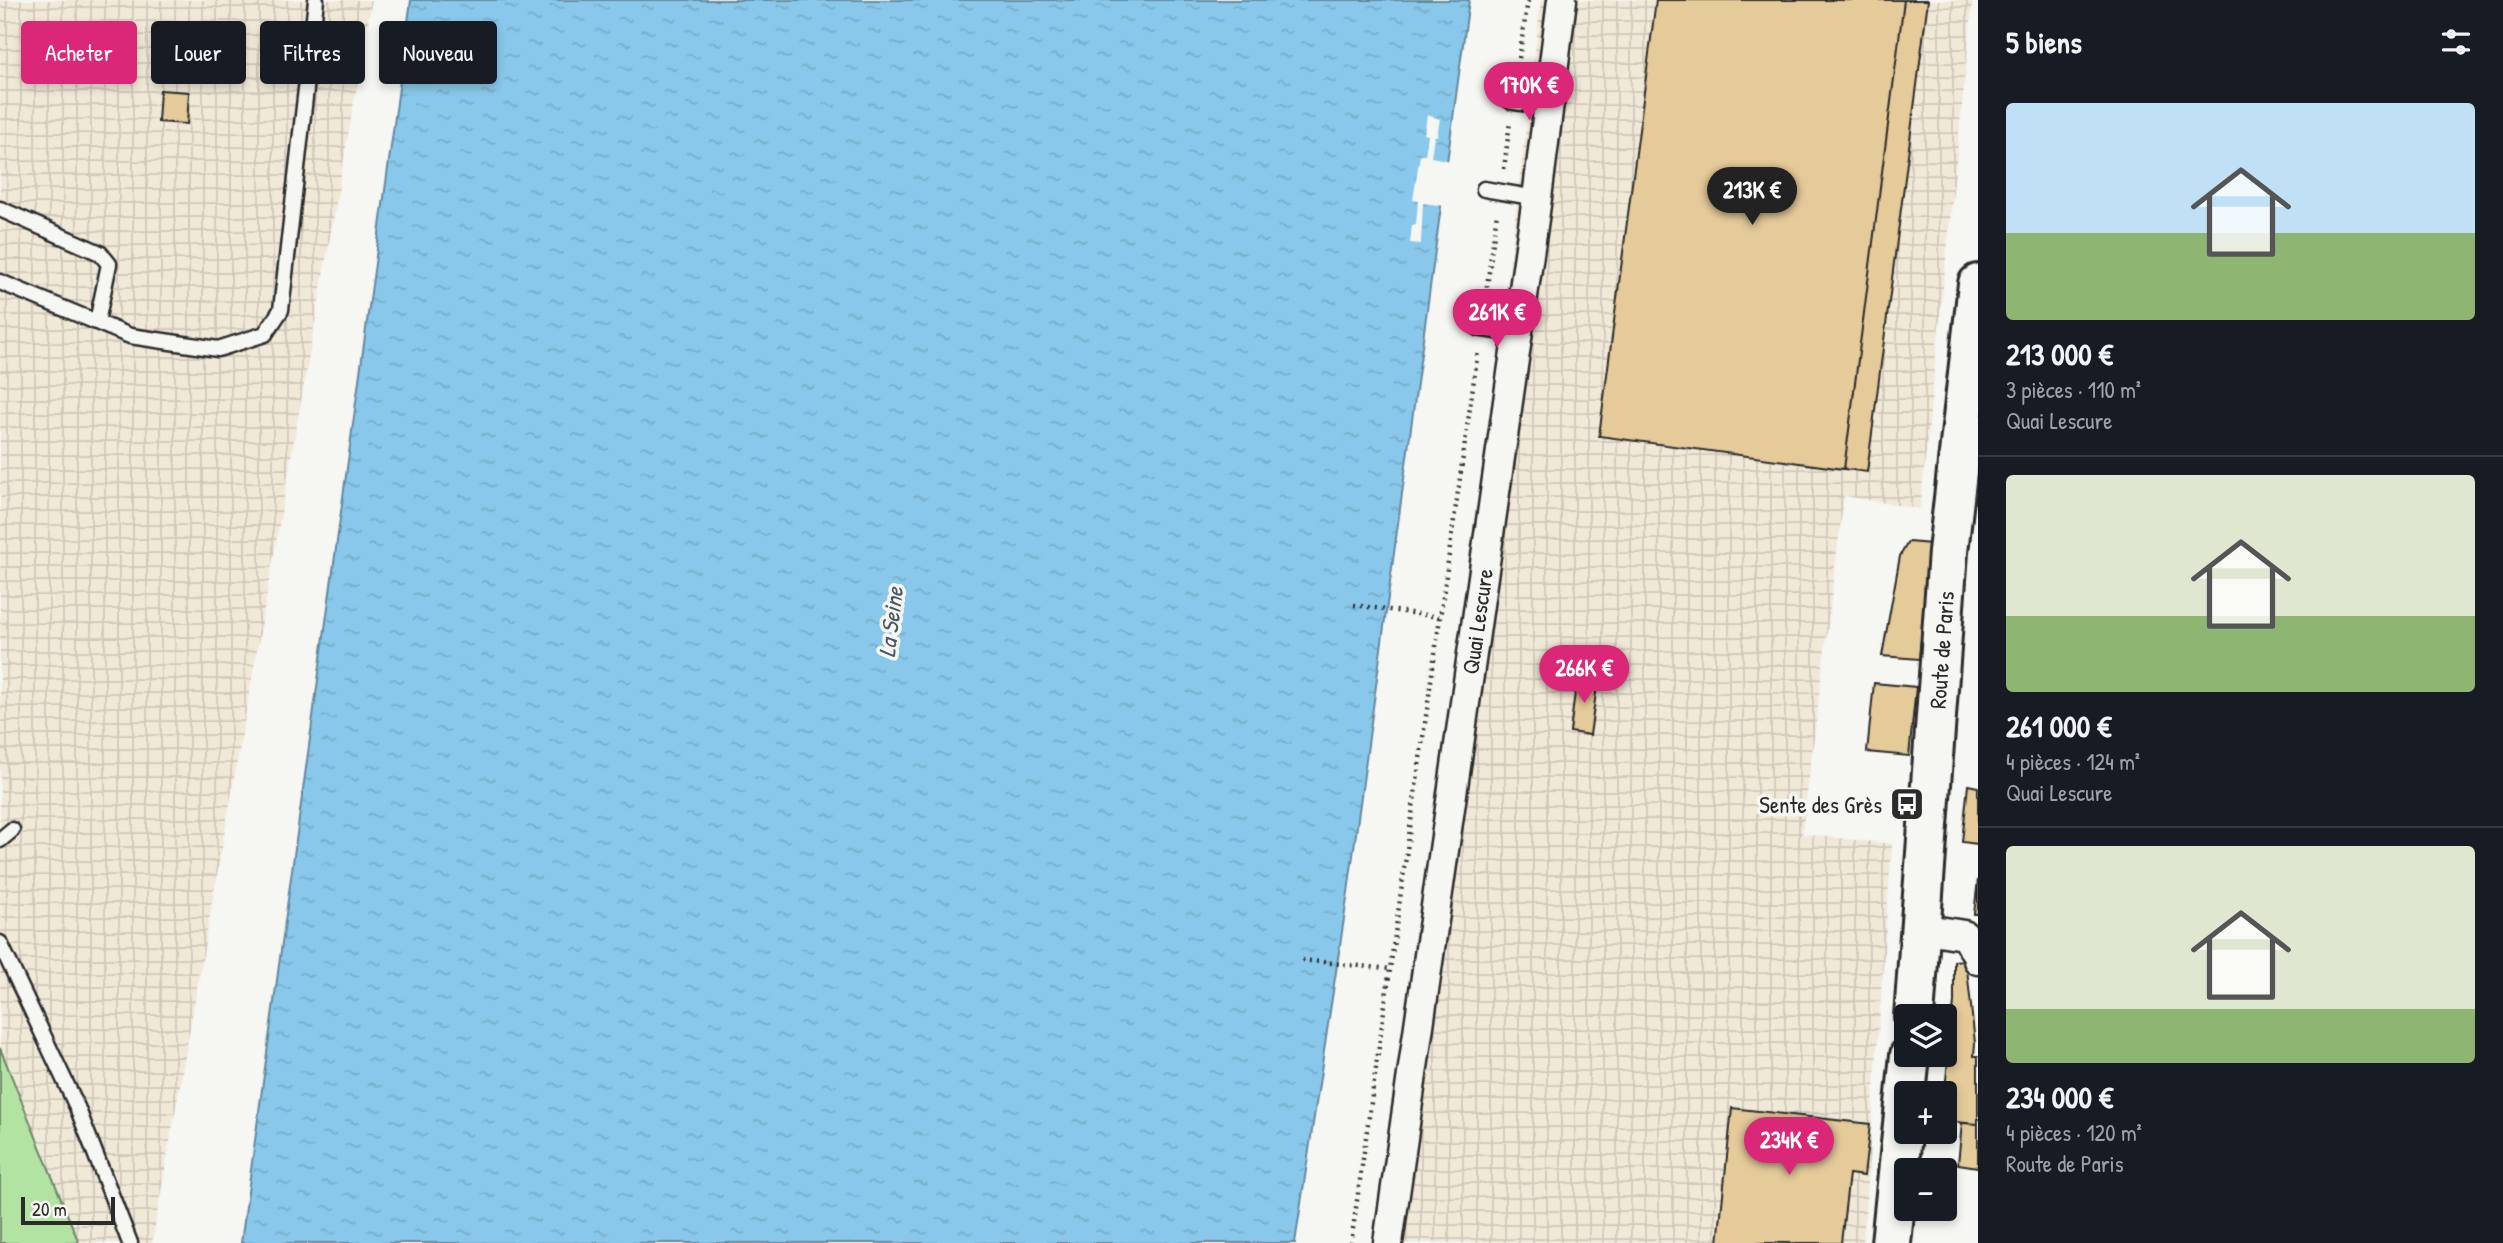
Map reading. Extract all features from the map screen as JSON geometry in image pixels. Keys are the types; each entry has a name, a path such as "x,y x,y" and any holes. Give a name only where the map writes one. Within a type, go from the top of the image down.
{"main road":[{"name":"Route de Paris","path":"1915,1004 1948,552 1978,284"},
{"path":"1891,1243 1909,1067"}],"street":[{"name":"Quai Lescure","path":"1388,1243 1537,198 1562,0"},
{"path":"1514,95 1549,100"},
{"path":"1482,322 1518,327"},
{"path":"1920,928 1964,935 1978,960"}],"lane":[{"path":"0,282 130,336 218,349 265,334 281,310 316,0"},
{"path":"1485,189 1537,198"},
{"path":"0,209 100,253 109,264 97,322"},
{"path":"0,840 12,830"},
{"path":"0,943 76,1107 130,1243"}],"path":[{"path":"1350,1243 1528,0"},
{"path":"1354,605 1439,617"},
{"path":"1302,960 1390,969"}],"shaded area":[{"path":"0,0 372,0 365,40 365,21 260,21 260,84 357,84 152,1243 0,1243"},
{"path":"1541,0 1973,0 1920,509 1844,496 1802,834 1892,844 1863,1243 1394,1243"}],"green space":[{"path":"0,1048 79,1243 0,1243"}],"water":[{"name":"La Seine","path":"411,0 1469,0 1348,892 1295,1243 241,1243 400,84 497,84 497,21 408,21"}],"pier":[{"path":"1427,115 1440,119 1431,157 1451,161 1445,206 1423,203 1421,244 1410,243 1412,225 1416,224 1418,201 1413,200 1420,155 1425,155 1428,135 1424,134"}],"building":[{"path":"1656,0 1904,0 1844,469 1599,436"},
{"path":"1904,0 1928,0 1867,472 1844,469"},
{"path":"160,90 189,92 187,124 158,122"},
{"path":"1908,542 1931,544 1919,659 1882,656 1900,556"},
{"path":"1577,676 1598,679 1590,735 1570,732"},
{"path":"1874,683 1916,687 1909,756 1867,752"},
{"path":"1968,785 1978,787 1978,844 1962,842"},
{"path":"1978,879 1978,914 1974,914"},
{"path":"1966,960 1974,1056 1978,1056 1978,1124 1957,1122 1957,1081 1946,1081 1947,1067 1957,1067 1954,961"},
{"path":"1732,1108 1870,1124 1864,1176 1849,1174 1841,1243 1718,1243"},
{"path":"1962,1123 1978,1124 1978,1167 1958,1164"}],"place":[{"name":"Sente des Grès","path":"1907,804"}]}
